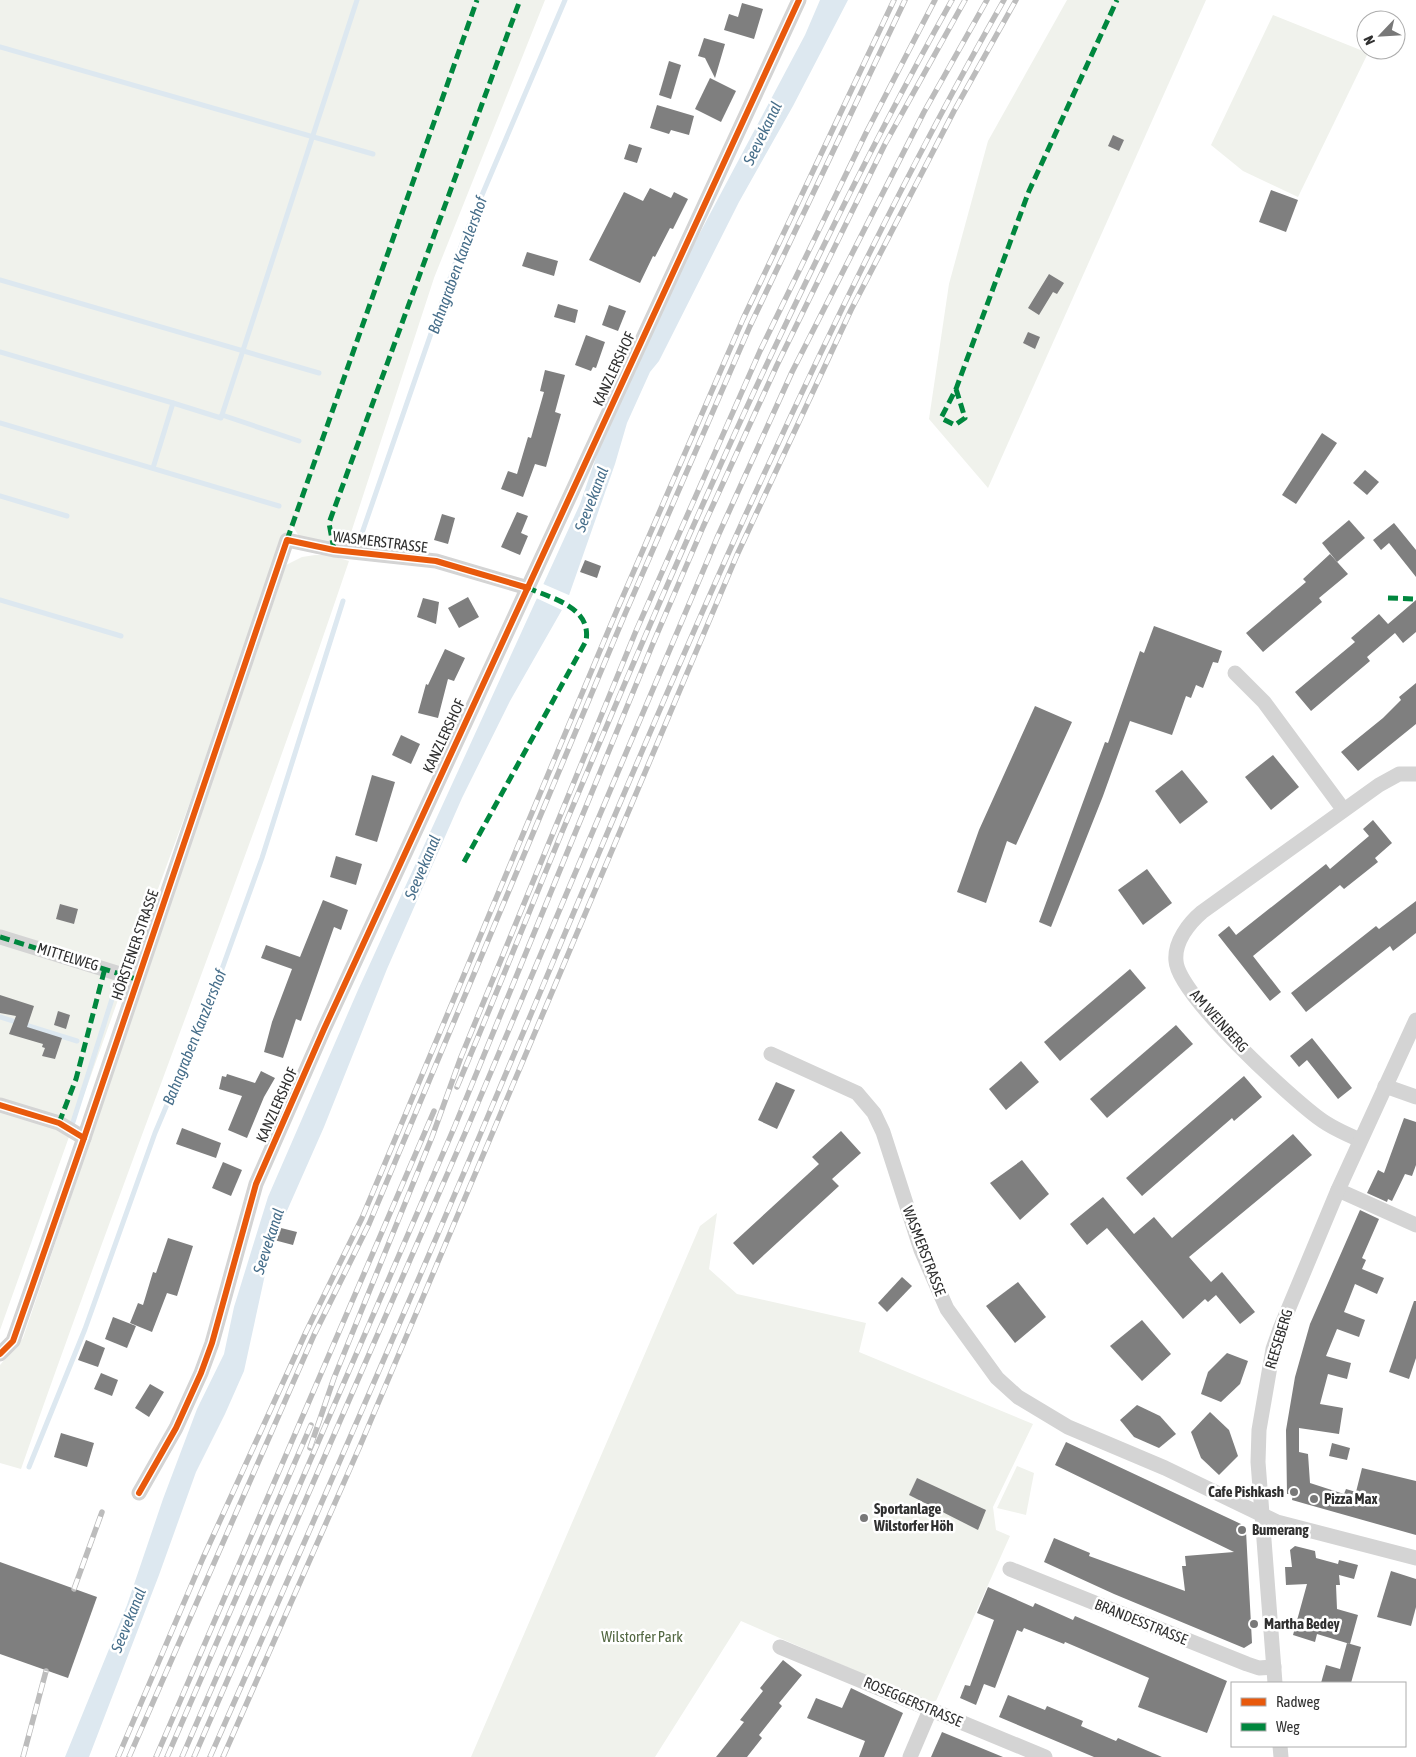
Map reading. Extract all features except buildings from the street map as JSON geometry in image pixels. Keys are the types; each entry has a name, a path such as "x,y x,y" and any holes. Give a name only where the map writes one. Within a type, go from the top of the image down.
{"street":[{"name":"KANZLERSHOF","path":"139,1493 176,1428 200,1373 224,1298 243,1225 266,1159 411,837 799,0"},
{"name":"WASMERSTRASSE","path":"287,540 334,550 436,561 528,588"},
{"name":"HÖRSTENER STRASSE","path":"0,1354 13,1341 74,1132 136,979 287,540"},
{"path":"1235,673 1264,702 1343,809"},
{"name":"AM WEINBERG","path":"1360,1140 1320,1119 1254,1059 1199,1002 1182,978 1176,960 1184,933 1192,921 1343,809 1391,778 1408,773 1416,774"},
{"name":"MITTELWEG","path":"0,937 136,979"},
{"name":"REESEBERG","path":"1275,1682 1258,1477 1259,1430 1273,1349 1299,1281 1338,1190 1416,1020"},
{"name":"WASMERSTRASSE","path":"772,1054 857,1093 874,1113 883,1132 934,1282 947,1309 997,1378 1018,1397 1068,1427 1165,1468 1286,1526 1416,1558"},
{"path":"1385,1086 1416,1097"},
{"path":"0,1105 74,1132"},
{"path":"1338,1190 1416,1225"},
{"name":"BRANDESSTRASSE","path":"1010,1570 1247,1664 1259,1668 1274,1668"},
{"name":"ROSEGGERSTRASSE","path":"780,1647 1045,1757"},
{"path":"910,1757 930,1710"}],"green space":[{"path":"0,0 545,0 434,278 347,545 300,538 292,525 144,927 0,1330"},
{"path":"1067,0 1206,0 988,488 929,419 949,284 988,141"},
{"path":"1273,15 1356,48 1356,60 1365,60 1298,197 1243,171 1211,145"},
{"path":"328,555 349,561 310,675 102,1242 21,1469 0,1463 0,1365 23,1338 286,565 302,557"},
{"name":"Wilstorfer Park","path":"717,1213 709,1269 737,1294 866,1323 859,1352 1033,1424 993,1507 996,1530 1010,1536 936,1701 927,1702 741,1621 655,1757 471,1757 700,1226"},
{"path":"1017,1466 1034,1473 1026,1515 997,1508"}],"water":[{"name":"Seevekanal","path":"820,0 848,0 793,106 739,202 659,361 650,372 627,423 615,464 567,601 510,701 462,798 387,969 324,1127 271,1247 244,1371 196,1472 159,1575 89,1757 65,1757 127,1605 163,1499 197,1409 224,1354 234,1307 268,1197 358,990 580,504 600,446 652,323 805,35"}],"pier":[{"path":"541,583 571,596 564,611 534,597"}],"waterway":[{"path":"153,468 173,403 221,418 357,0"},
{"name":"Bahngraben Kanzlershof","path":"361,536 465,235 565,0"},
{"path":"0,47 373,154"},
{"path":"0,280 319,373"},
{"path":"0,352 173,403"},
{"path":"222,415 299,441"},
{"path":"0,423 279,506"},
{"path":"0,496 67,516"},
{"path":"0,600 121,636"},
{"name":"Bahngraben Kanzlershof","path":"29,1467 85,1329 155,1133 209,1005 262,858 343,601"},
{"path":"67,1127 73,1122 119,977"},
{"path":"0,1017 77,1041"}],"railway":[{"path":"118,1757 203,1558 306,1332 362,1218 617,610 743,319 894,0"},
{"path":"129,1757 314,1335 369,1224 625,614 750,326 905,0"},
{"path":"310,1448 334,1378 432,1137 461,1057 636,631 760,351 866,133 935,0"},
{"path":"457,1087 607,726 745,410 845,203 897,101 952,0"},
{"path":"182,1757 454,1128 654,641 703,527 777,365 885,144 965,0"},
{"path":"194,1757 466,1131 717,538 792,372 924,112 987,0"},
{"path":"210,1757 464,1174 735,537 863,266 932,132 1004,0"},
{"path":"223,1757 360,1446 737,555 851,310 954,111 1016,0"},
{"path":"156,1757 434,1111"},
{"path":"167,1757 311,1425"},
{"path":"74,1589 102,1512"},
{"path":"23,1757 46,1671"}],"marked path":[{"path":"287,540 477,0"},
{"path":"334,550 329,523 520,0"},
{"path":"956,389 965,418 955,425 941,418 956,389 1029,191 1117,0"},
{"path":"464,862 586,641 586,629 583,620 576,612 558,600 528,588"},
{"path":"1388,598 1416,599"},
{"path":"0,937 136,979"},
{"path":"59,1123 76,1079 105,968"}],"cycle path":[{"path":"139,1493 176,1428 201,1373 212,1343 256,1184 324,1029 799,0"},
{"path":"0,1354 13,1341 287,540 334,550 436,561 528,588"},
{"path":"0,1105 59,1123 84,1138"}],"place":[{"name":"Cafe Pishkash","path":"1294,1492"},
{"name":"Pizza Max","path":"1314,1499"},
{"name":"Sportanlage Wilstorfer Höh","path":"864,1518"},
{"name":"Bumerang","path":"1242,1530"},
{"name":"Martha Bedey","path":"1254,1624"}]}
